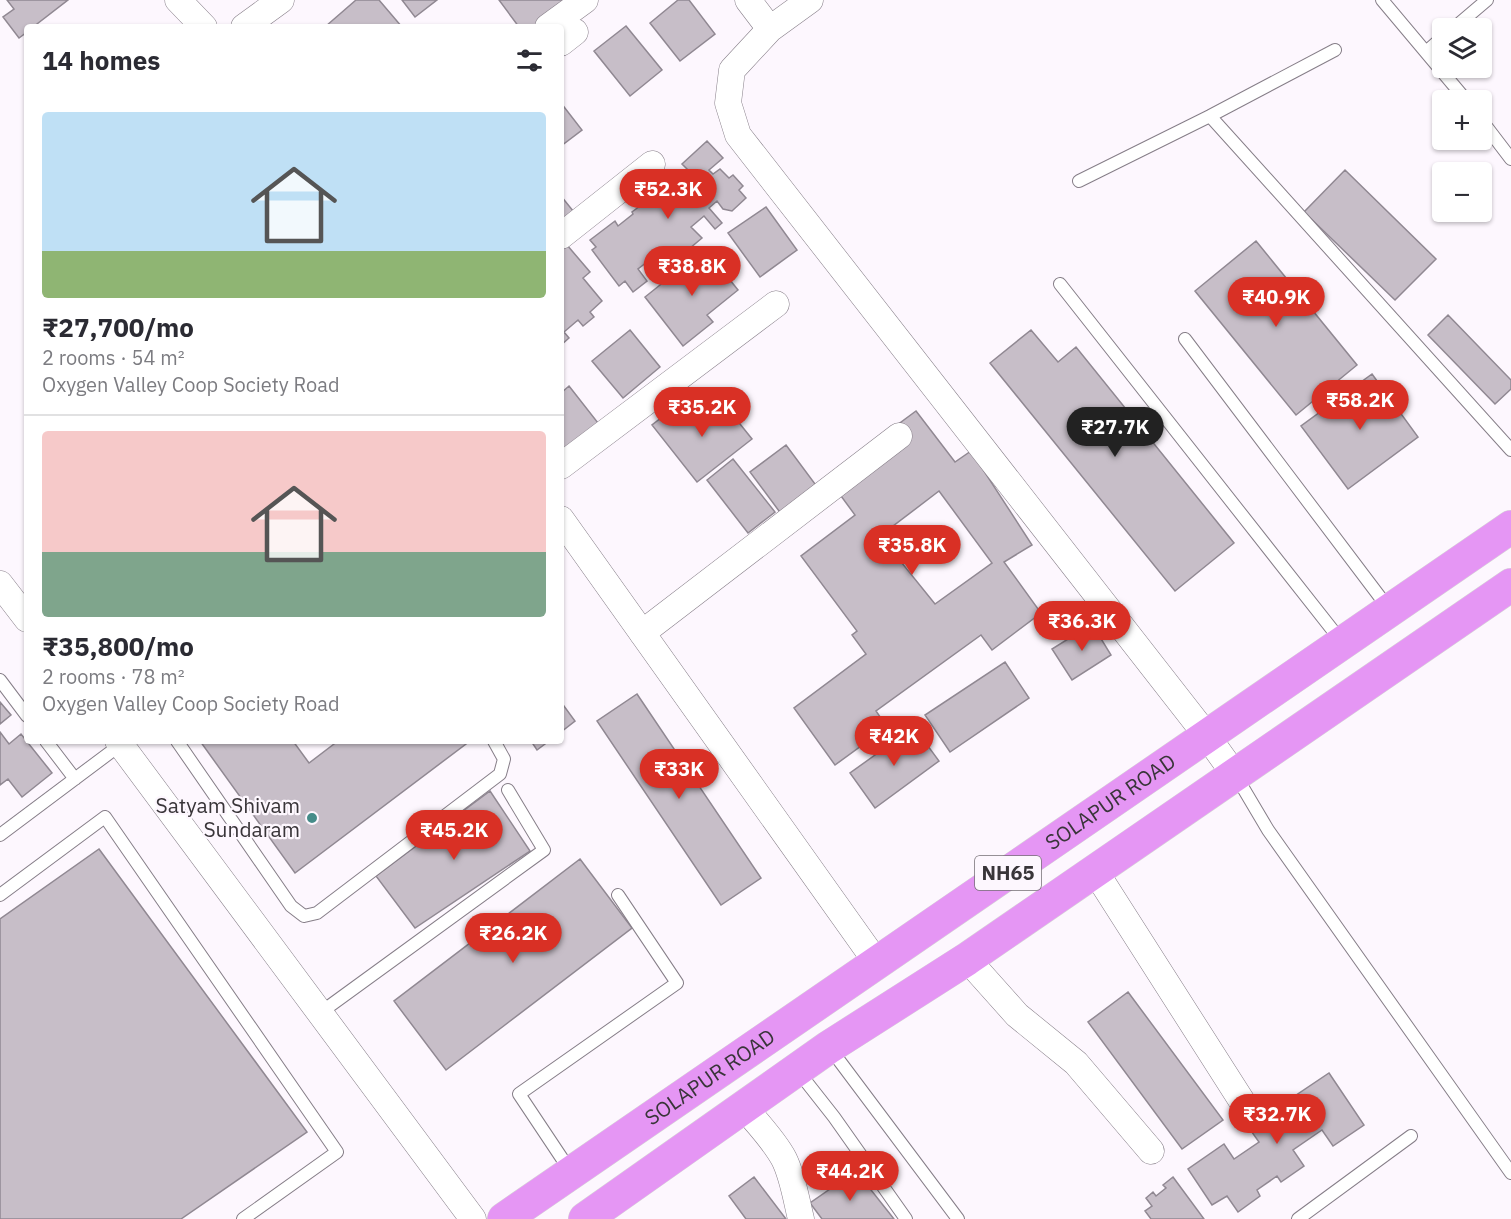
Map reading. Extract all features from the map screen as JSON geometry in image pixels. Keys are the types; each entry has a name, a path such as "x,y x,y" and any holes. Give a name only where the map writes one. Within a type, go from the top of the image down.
{"highway":[{"name":"SOLAPUR ROAD","path":"504,1219 1511,527"},
{"name":"SOLAPUR ROAD","path":"585,1219 829,1047 967,959 1511,585"}],"street":[{"path":"178,0 201,24"},
{"path":"248,24 280,0"},
{"path":"552,24 585,0"},
{"path":"748,0 771,29"},
{"path":"810,0 771,29 732,70 728,103 738,135 1207,736 1235,775"},
{"path":"564,234 652,164"},
{"path":"564,464 776,304"},
{"path":"642,633 899,436"},
{"path":"564,523 876,963"},
{"path":"0,584 24,615"},
{"path":"120,744 473,1219"},
{"path":"1095,871 1252,1117"},
{"path":"967,959 1017,1015 1076,1063 1151,1151"},
{"path":"743,1106 784,1160 791,1176 801,1219"}],"lane":[{"path":"1382,0 1458,90"},
{"path":"1466,18 1487,0"},
{"path":"1426,52 1432,47"},
{"path":"1079,181 1210,116 1335,50"},
{"path":"1210,116 1511,450"},
{"path":"1492,134 1511,159"},
{"path":"1060,284 1342,642"},
{"path":"1185,339 1389,610"},
{"path":"0,680 24,712"},
{"path":"48,744 75,779"},
{"path":"0,835 118,744"},
{"path":"179,744 291,906 304,916 317,913 500,774 504,759 496,744"},
{"path":"1235,775 1268,830 1511,1173"},
{"path":"320,1013 544,850 508,790"},
{"path":"0,895 105,817 338,1152 243,1219"},
{"path":"572,1173 519,1094 677,983 618,895"},
{"path":"829,1047 958,1219"},
{"path":"797,1070 834,1117 906,1219"},
{"path":"1298,1219 1411,1136"}],"building":[{"path":"7,0 68,0 37,24 24,24 24,34 19,38 3,17 14,9"},
{"path":"356,0 379,0 399,24 328,24"},
{"path":"402,0 437,0 415,17"},
{"path":"499,0 570,0 539,24 517,24"},
{"path":"678,0 689,0 715,34 680,61 650,23"},
{"path":"626,26 662,70 630,96 594,51"},
{"path":"564,107 582,130 564,144"},
{"path":"707,141 723,158 709,170 713,174 720,169 729,178 733,175 743,186 739,190 746,198 732,211 723,209 717,201 709,208 722,223 715,229 704,216 691,227 702,238 664,270 655,265 651,259 638,269 647,281 633,292 625,281 619,286 592,250 596,247 590,240 615,221 618,226 640,206 649,206 655,201 650,195 660,187 664,191 672,184 674,186 683,178 680,175 687,169 682,164"},
{"path":"1345,170 1436,259 1395,300 1304,212"},
{"path":"564,200 578,217 564,228"},
{"path":"766,207 797,250 760,277 728,233"},
{"path":"1256,241 1357,365 1296,415 1195,291"},
{"path":"567,245 590,272 583,278 602,301 590,312 594,317 583,326 578,320 564,332 564,248"},
{"path":"705,249 738,290 707,315 713,322 683,346 645,297"},
{"path":"1448,315 1511,380 1511,389 1495,404 1428,335"},
{"path":"630,330 660,367 623,398 592,361"},
{"path":"1031,330 1058,362 1076,347 1234,543 1175,591 990,363"},
{"path":"564,332 569,338 564,342"},
{"path":"1372,374 1418,437 1348,489 1301,426"},
{"path":"569,386 602,428 564,458 564,390"},
{"path":"684,400 701,422 724,404 752,439 697,482 652,425"},
{"path":"916,411 955,462 971,451 1032,545 1004,562 1041,613 992,650 981,635 876,711 887,727 835,765 794,708 866,654 852,635 857,631 801,556 855,515 827,477","holes":["939,491 992,563 935,604 880,536"]},
{"path":"786,445 821,492 785,519 750,472"},
{"path":"733,459 775,512 748,533 707,480"},
{"path":"1092,624 1111,655 1072,680 1052,649"},
{"path":"1005,662 1029,698 950,752 925,715"},
{"path":"637,694 761,878 721,905 597,721"},
{"path":"0,702 11,715 0,724"},
{"path":"564,706 575,721 564,730"},
{"path":"914,727 939,761 875,808 850,773"},
{"path":"0,732 9,744 21,734 24,744 29,744 52,773 22,797 8,779 0,785"},
{"name":"Satyam Shivam Sundaram","path":"202,744 295,744 309,763 334,744 466,744 295,873"},
{"path":"533,744 545,744 537,750"},
{"path":"490,791 530,851 415,928 376,876"},
{"path":"99,849 307,1132 181,1219 0,1219 0,919"},
{"path":"580,859 632,928 446,1070 394,1001"},
{"path":"1128,992 1223,1120 1182,1149 1088,1022"},
{"path":"1329,1073 1364,1125 1333,1146 1322,1130 1293,1150 1304,1166 1281,1182 1277,1176 1257,1190 1260,1196 1238,1212 1227,1196 1212,1205 1188,1169 1224,1144 1234,1159 1259,1142 1249,1128 1270,1113 1279,1125 1289,1118 1280,1106"},
{"path":"856,1171 894,1219 822,1219 810,1203"},
{"path":"754,1177 786,1219 746,1219 729,1196"},
{"path":"1173,1177 1204,1219 1151,1219 1145,1211 1152,1206 1146,1198 1153,1192 1156,1196 1166,1188 1163,1185"}],"place":[{"name":"Satyam Shivam Sundaram","path":"312,818"}]}
